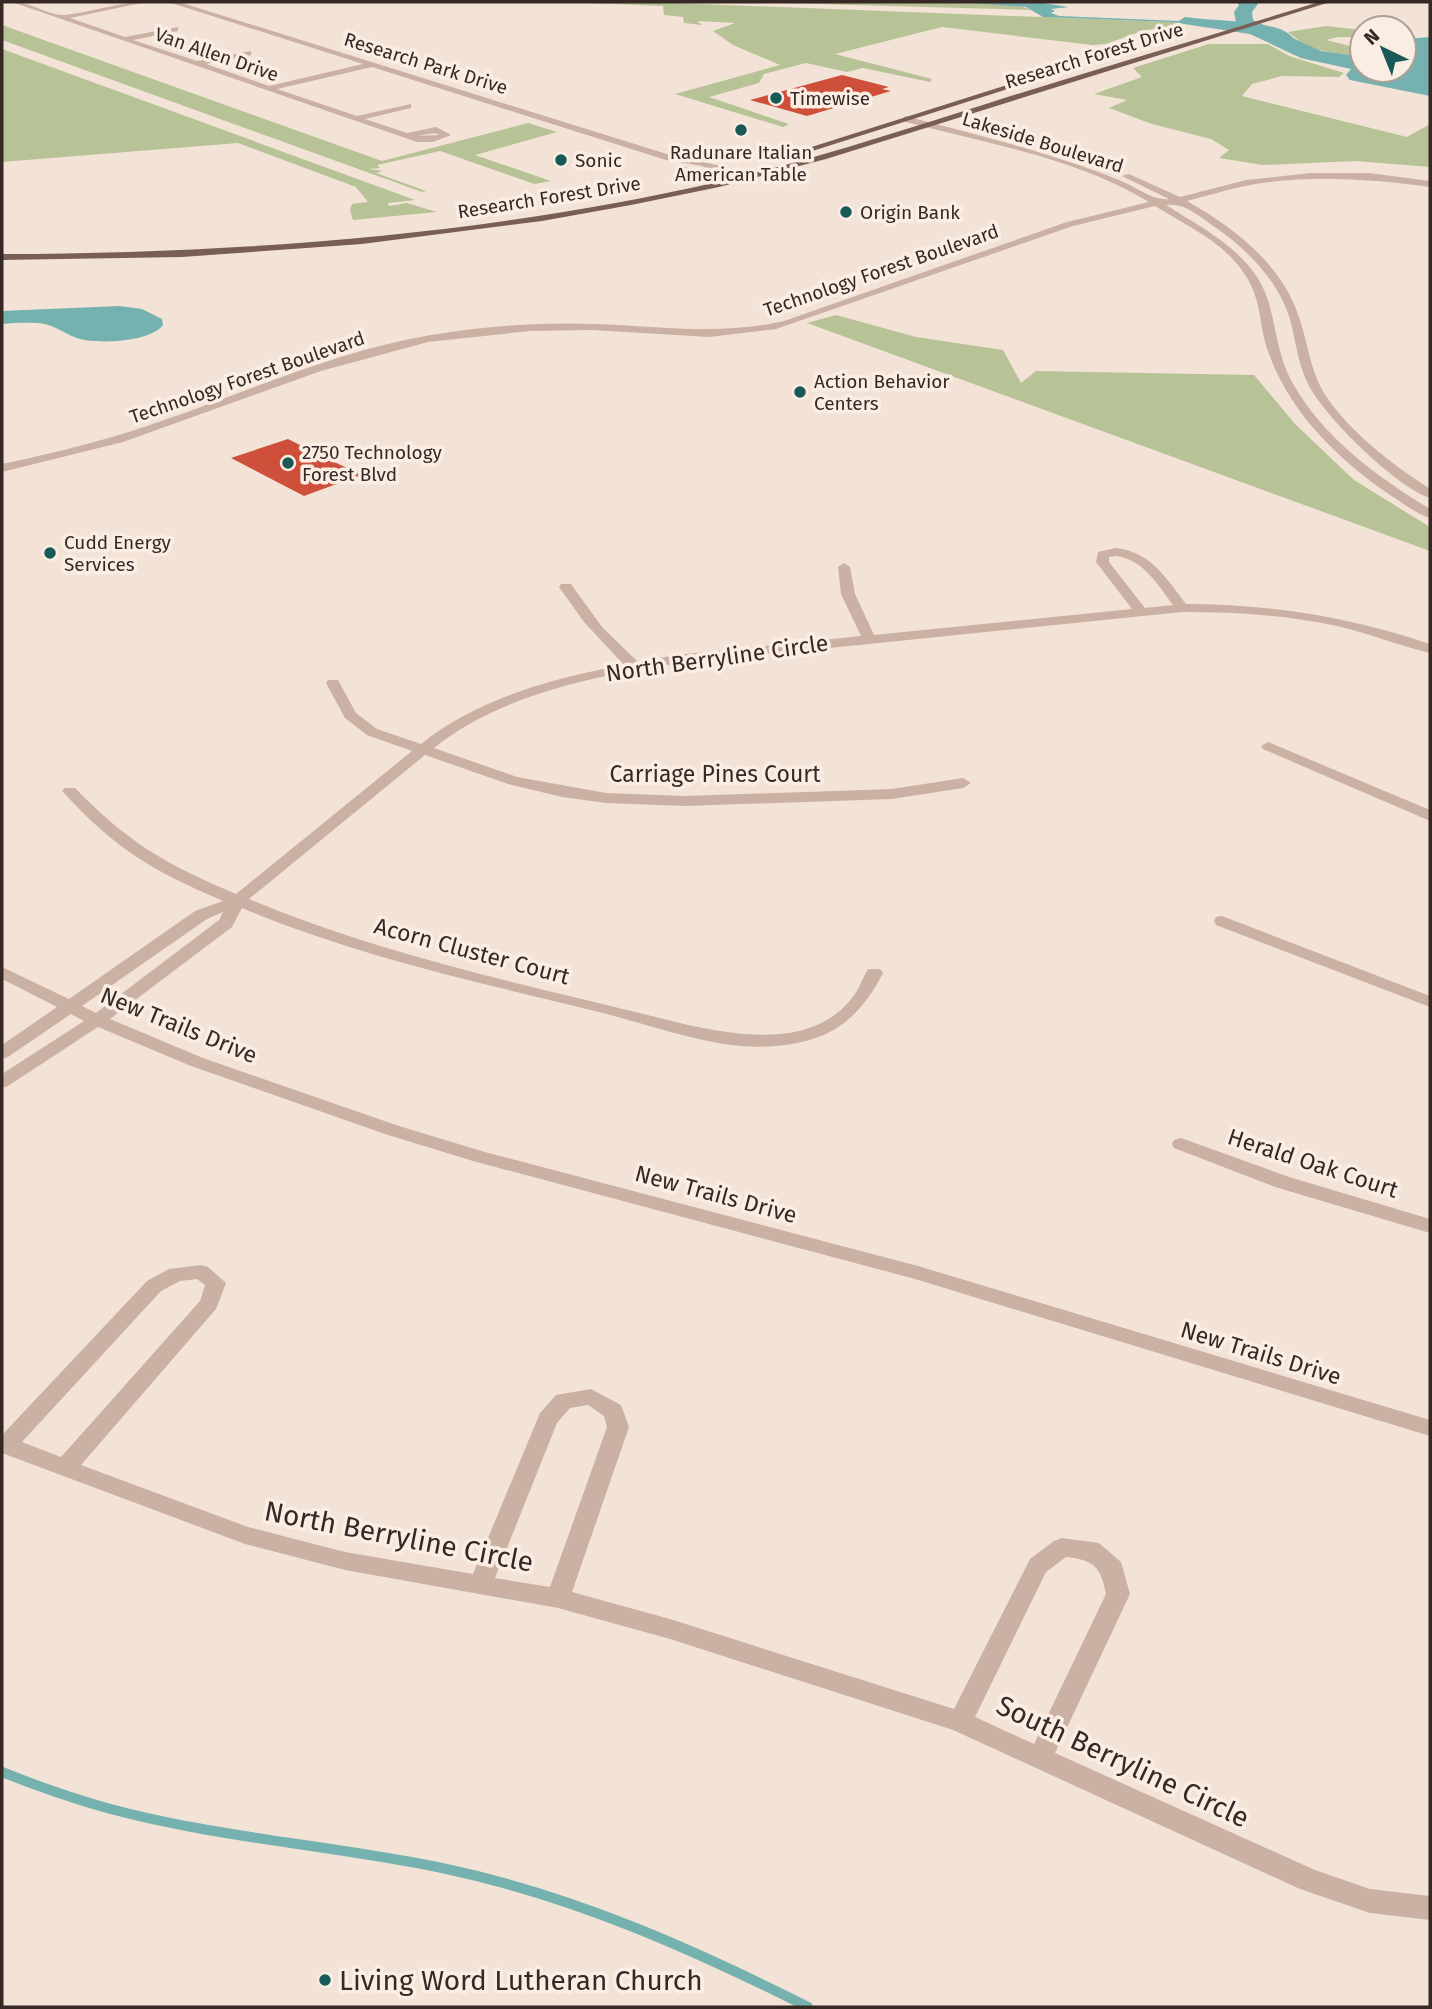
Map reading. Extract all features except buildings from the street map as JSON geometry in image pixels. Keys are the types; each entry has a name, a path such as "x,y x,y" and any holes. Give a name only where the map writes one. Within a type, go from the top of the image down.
{"main road":[{"name":"Research Forest Drive","path":"2,257 158,255 364,241 525,221 720,184 840,153 1324,2"},
{"name":"Research Forest Drive","path":"797,152 1061,71"},
{"name":"Research Forest Drive","path":"290,236 472,217 589,199 744,166"},
{"path":"2,246 161,244 264,238"}],"street":[{"name":"Van Allen Drive","path":"16,2 408,135"},
{"path":"63,18 143,2"},
{"name":"Research Park Drive","path":"172,2 669,158 691,160 725,171 738,180"},
{"path":"125,39 175,29"},
{"path":"198,64 248,53"},
{"path":"270,88 371,65"},
{"path":"282,92 383,69"},
{"path":"357,118 408,106"},
{"name":"Lakeside Boulevard","path":"918,114 1060,152 1181,200 1218,225 1262,263 1280,286 1292,311 1305,367 1319,393 1340,422 1387,464 1430,494"},
{"name":"Lakeside Boulevard","path":"905,119 1076,167 1125,186 1201,230 1241,262 1259,288 1266,310 1270,344 1278,366 1314,424 1351,461 1430,514"},
{"name":"Research Park Drive","path":"669,158 670,164 720,184"},
{"name":"Technology Forest Boulevard","path":"1156,203 1168,194 1237,177 1308,169 1371,170 1430,177"},
{"name":"Technology Forest Boulevard","path":"2,468 101,444 344,360 429,339 543,328 590,327 700,334 751,332 787,323 1070,224 1247,183 1311,176 1369,176 1430,184"},
{"path":"1241,262 1262,263"},
{"path":"1278,366 1305,367"},
{"path":"1141,612 1102,562 1103,555 1112,551 1127,552 1140,557 1182,608 1251,608 1288,612 1356,625 1430,649"},
{"path":"844,567 848,594 869,639"},
{"path":"566,587 580,609 611,645 635,667"},
{"name":"North Berryline Circle","path":"2,1053 201,915 237,901 421,750 467,720 500,704 587,676 676,659 1182,608"},
{"name":"Carriage Pines Court","path":"333,683 350,715 372,732 513,781 606,798 685,801 891,794 963,783"},
{"path":"1268,746 1430,816"},
{"name":"Acorn Cluster Court","path":"70,791 95,818 121,840 157,862 237,901 377,951 721,1037 773,1041 805,1035 833,1022 858,1002 874,973"},
{"name":"North Berryline Circle","path":"2,1082 99,1021 226,923 237,901"},
{"path":"1222,921 1430,1002"},
{"name":"New Trails Drive","path":"2,972 99,1021 197,1062 480,1157 919,1273 1430,1429"},
{"name":"Herald Oak Court","path":"1181,1144 1282,1182 1430,1226"},
{"path":"4,1445 154,1286 176,1274 201,1272 216,1283 209,1304 66,1467"},
{"path":"481,1583 548,1419 564,1401 592,1397 613,1411 618,1427 558,1598"},
{"name":"North Berryline Circle","path":"4,1445 245,1535 345,1561 558,1598 790,1667"},
{"path":"960,1721 1038,1566 1062,1547 1091,1550 1113,1569 1118,1594 1040,1757"},
{"name":"South Berryline Circle","path":"790,1667 960,1721 1309,1880 1370,1901 1430,1908"}],"green space":[{"path":"650,2 1183,24 1142,31 1106,44 1092,45 942,27 835,54 932,79 930,82 863,68 847,72 806,63 764,74 759,83 709,97 789,124 783,127 675,94 780,65 733,45 713,31 735,23 684,23 683,17 664,15 663,6 589,3"},
{"path":"747,2 962,2 1015,5 1033,10"},
{"path":"2,25 382,161 528,123 557,132 475,155 551,181 534,184 440,151 369,169 383,171 376,173 426,191 422,192 2,40"},
{"path":"1326,26 1348,28 1348,37 1326,40 1348,46 1348,56 1307,47 1288,32"},
{"path":"1209,44 1268,44 1289,56 1344,73 1339,77 1282,76 1252,84 1242,96 1407,137 1430,124 1430,167 1356,161 1263,165 1219,158 1229,150 1211,139 1152,124 1109,108 1127,100 1094,94 1142,77 1133,68"},
{"path":"2,49 415,200 388,203 389,206 407,203 437,212 353,220 350,210 352,204 368,202 356,187 238,143 2,162"},
{"path":"836,315 916,337 1003,350 1021,383 1036,371 1254,375 1295,424 1354,480 1430,527 1430,551 807,323"}],"water":[{"path":"962,2 1036,2 1069,7 1051,9 1055,11 1051,13 1059,16 1179,21 1185,17 1266,25 1282,30 1300,43 1317,50 1348,56 1348,68 1301,58 1250,34 1171,22 1043,17 1026,7"},
{"path":"1430,37 1430,96 1370,84 1418,84 1418,38"},
{"path":"119,306 142,309 162,319 163,325 157,331 136,338 89,341 45,324 2,324 2,311"}],"waterway":[{"path":"1246,2 1249,4 1243,12 1244,23 1316,56 1348,61"},
{"path":"2,1772 80,1800 148,1818 400,1860 490,1879 584,1908 675,1944 808,2007"}],"place":[{"name":"Timewise","path":"776,98"},
{"name":"Radunare Italian American Table","path":"741,130"},
{"name":"Sonic","path":"561,160"},
{"name":"Origin Bank","path":"846,212"},
{"name":"Action Behavior Centers","path":"800,392"},
{"name":"2750 Technology Forest Blvd","path":"288,463"},
{"name":"Cudd Energy Services","path":"50,553"},
{"name":"Living Word Lutheran Church","path":"325,1980"}]}
